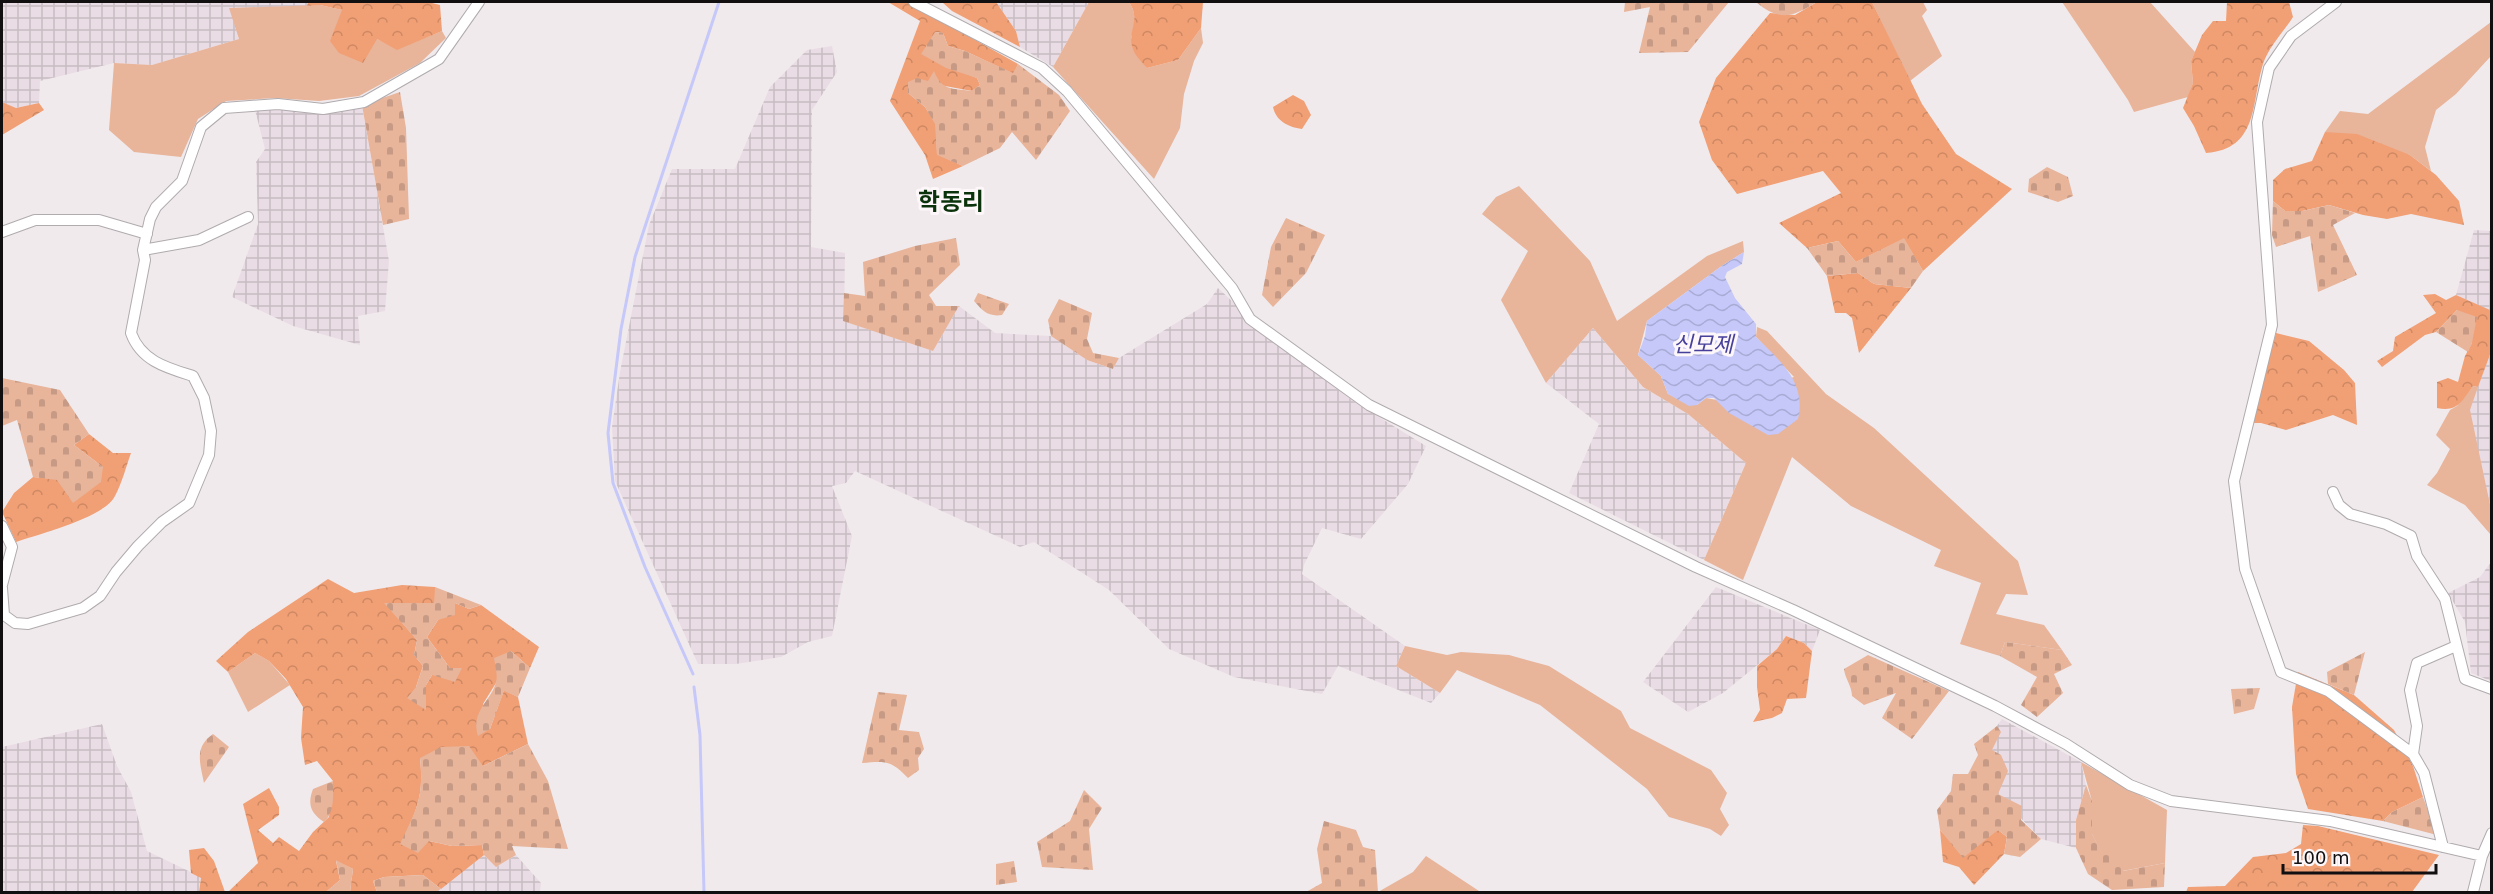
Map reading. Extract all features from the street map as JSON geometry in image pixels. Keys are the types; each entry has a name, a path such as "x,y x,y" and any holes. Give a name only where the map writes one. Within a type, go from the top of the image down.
{"street":[{"path":"2,526 12,547 2,586 4,615 15,623 28,624 82,608 100,596 116,572 146,538 162,522 189,503 209,455 211,431 204,398 193,376 153,362 134,342 131,333 145,260 143,250 150,219 156,207 182,181 201,127 224,108 278,104 323,109 364,102 439,58 478,2"},
{"path":"914,2 1042,68 1067,91 1232,288 1250,319 1369,405 1696,567 1793,610 1995,706 2066,744 2130,784 2171,801 2330,821 2482,856"},
{"path":"2336,2 2291,36 2269,68 2257,122 2272,325 2234,481 2245,568 2281,672 2328,691 2413,754 2424,773 2444,847"},
{"path":"143,250 199,240 248,217"},
{"path":"2,232 35,220 99,220 147,234"},
{"path":"2333,492 2339,505 2350,514 2385,524 2411,536 2417,556 2445,599 2465,679 2492,689"},
{"path":"2413,754 2417,726 2410,690 2417,663 2456,646"},
{"path":"2473,892 2482,856 2492,833"}],"shaded area":[{"path":"3,2 308,2 307,6 230,8 239,39 152,65 114,63 40,81 39,103 16,108 2,102"},
{"path":"996,2 1089,2 1053,67 1020,47 1016,31"},
{"path":"832,46 837,72 812,110 811,247 845,253 844,321 933,351 959,306 995,333 1051,336 1087,360 1113,369 1119,358 1207,304 1218,288 1280,346 1353,401 1426,446 1408,484 1361,539 1322,528 1302,574 1405,646 1396,666 1440,693 1431,703 1338,666 1322,694 1234,677 1169,649 1109,590 1034,542 1020,547 855,471 846,483 832,486 852,536 832,636 808,642 781,657 736,664 698,664 615,481 612,427 620,372 649,225 672,169 735,169 770,87 807,50"},
{"path":"362,105 389,261 385,311 358,316 360,345 293,326 232,297 258,224 256,162 265,149 255,110"},
{"path":"2474,230 2491,231 2491,327 2489,310 2456,295"},
{"path":"1593,328 1643,387 1688,414 1746,463 1704,560 1569,493 1599,424 1546,383"},
{"path":"2491,352 2491,509 2469,410"},
{"path":"2491,562 2491,681 2471,673 2465,622 2448,593 2480,577"},
{"path":"1716,587 1820,630 1812,651 1804,643 1786,636 1777,649 1723,693 1688,712 1643,682"},
{"path":"2002,719 2081,762 2086,785 2076,820 2076,848 2041,839 1998,795 1992,750 2000,732 1997,726"},
{"path":"102,724 117,766 131,792 147,851 201,877 199,892 2,892 2,747"},
{"path":"484,855 496,867 516,855 541,883 540,892 435,892"}],"green space":[{"path":"308,2 428,2 440,5 442,31 397,50 377,39 363,63 339,53 330,41 342,10 320,5 307,6"},
{"path":"888,2 911,2 1018,64 1014,74 965,51 948,46 943,33 935,32 967,74 977,78 980,85 972,91 928,81 908,93 925,107 936,124 937,154 963,166 933,179 925,155 890,101 920,21"},
{"path":"942,2 996,2 1016,31 1020,47 952,11"},
{"path":"1089,2 1129,2 1134,19 1131,38 1147,68 1178,60 1201,28 1203,43 1194,61 1184,94 1180,128 1154,179 1053,67"},
{"path":"1129,2 1203,2 1201,28 1178,60 1147,68 1137,57 1131,43 1134,15"},
{"path":"1625,2 1729,2 1688,52 1639,53 1650,7 1624,12"},
{"path":"1756,2 1817,2 1793,14 1779,15"},
{"path":"1817,2 1872,2 1922,104 1956,154 2012,189 1923,271 1904,239 1856,262 1838,241 1807,248 1779,223 1841,193 1823,171 1737,194 1712,160 1699,122 1716,78 1770,13 1795,15"},
{"path":"1872,2 1923,2 1927,10 1922,16 1942,56 1910,81"},
{"path":"2062,2 2150,2 2195,52 2191,61 2193,83 2188,97 2134,112"},
{"path":"2227,2 2289,2 2293,17 2265,58 2254,108 2244,133 2236,143 2223,150 2206,153 2183,108 2193,83 2191,61 2202,35 2213,21 2226,21"},
{"path":"320,5 342,10 377,39 397,49 442,31 446,38 420,63 359,96 319,101 275,98 226,101 198,119 181,157 134,152 109,130 114,63 152,65 239,39 229,8"},
{"path":"2491,22 2491,56 2456,94 2436,110 2425,147 2431,171 2410,155 2325,132 2340,111 2368,114"},
{"path":"935,32 943,33 948,46 965,51 1013,73 1018,64 1059,95 1070,111 1036,160 1012,132 1000,148 963,166 937,155 935,124 925,107 908,93 908,82 917,78 928,81 934,71 940,82 953,89 971,91 980,85 977,78 946,68 921,54"},
{"path":"400,92 406,128 409,219 383,225 362,105"},
{"path":"1293,95 1304,101 1311,115 1302,129 1283,122 1273,107"},
{"path":"2,102 16,108 39,103 44,110 2,135"},
{"path":"2325,132 2357,134 2410,155 2436,175 2459,201 2464,225 2411,214 2387,219 2329,205 2302,211 2285,211 2273,201 2273,180 2285,169 2312,161"},
{"path":"2047,167 2068,177 2073,196 2058,202 2028,192 2029,179"},
{"path":"1519,186 1590,261 1617,321 1707,256 1743,241 1744,252 1647,321 1638,355 1661,376 1668,394 1697,405 1706,398 1717,400 1794,377 1756,337 1757,327 1767,331 1826,394 1874,428 2018,561 2028,595 2006,594 1996,614 2044,625 2062,650 2005,642 2000,656 1960,644 1981,583 1934,566 1941,550 1851,506 1792,457 1743,580 1704,560 1746,463 1688,414 1643,387 1593,328 1546,383 1501,300 1528,251 1482,214 1496,197"},
{"path":"2273,201 2285,211 2302,211 2329,205 2355,213 2333,225 2357,275 2318,292 2310,236 2276,247 2272,235"},
{"path":"1286,218 1325,235 1306,273 1273,307 1262,295 1271,247"},
{"path":"956,238 960,265 929,295 936,306 959,306 933,351 843,321 844,293 865,296 863,262 915,246"},
{"path":"1904,238 1923,271 1911,288 1874,284 1858,273 1827,276 1807,248 1838,241 1856,262"},
{"path":"1858,273 1874,284 1911,288 1859,353 1852,318 1846,313 1835,313 1827,276"},
{"path":"978,293 1009,304 1002,315 989,314 974,301"},
{"path":"2435,294 2446,300 2456,295 2490,310 2491,352 2478,387 2473,386 2462,401 2450,409 2437,408 2437,382 2448,378 2458,382 2465,356 2472,343 2457,310 2436,332 2425,335 2382,367 2377,361 2393,351 2395,337 2436,313 2423,295"},
{"path":"1059,299 1092,313 1087,339 1093,353 1119,358 1113,369 1087,360 1051,336 1048,320"},
{"path":"2457,310 2477,317 2468,352 2436,332"},
{"path":"2276,333 2309,341 2344,370 2355,383 2357,425 2333,415 2286,430 2261,423 2252,423"},
{"path":"2,378 60,390 89,434 74,445 103,467 101,482 73,503 57,480 33,477 17,420 2,426"},
{"path":"2473,386 2478,387 2470,410 2491,509 2491,535 2465,505 2427,485 2437,473 2450,449 2436,435 2450,410 2457,406"},
{"path":"89,434 113,453 131,453 115,496 109,504 85,518 16,542 2,512 14,493 33,477 57,479 103,467 74,445"},
{"path":"328,579 354,593 402,585 435,587 435,603 385,603 417,640 414,655 423,666 416,687 426,709 426,685 432,675 461,668 450,668 427,637 438,620 455,603 469,609 481,605 539,647 530,668 511,651 483,704 490,729 504,690 518,697 528,744 483,766 420,758 420,793 401,844 429,841 452,846 482,845 484,855 441,889 423,875 384,877 373,881 377,892 350,892 353,869 336,861 340,880 326,892 228,892 258,863 243,804 269,788 279,807 279,815 258,830 273,843 279,837 299,851 313,832 329,817 333,781 317,761 305,765 301,738 303,707 286,679 269,661 255,653 228,672 216,661 248,632"},
{"path":"435,587 481,605 469,609 455,603 455,615 438,620 427,637 450,668 462,668 455,682 432,675 426,685 426,710 407,698 416,687 423,666 414,655 417,640 384,603 434,603"},
{"path":"1786,636 1804,643 1812,651 1806,698 1787,699 1782,713 1772,718 1753,722 1760,710 1757,666 1777,649"},
{"path":"2005,642 2062,650 2072,665 2054,674 2063,693 2037,717 2021,705 2037,677 2000,656"},
{"path":"1405,646 1447,655 1461,652 1509,655 1549,666 1621,711 1630,728 1711,770 1727,793 1720,809 1729,825 1721,836 1710,829 1669,817 1647,789 1540,705 1457,670 1440,693 1396,666"},
{"path":"511,651 530,668 518,697 504,691 490,729 478,736 476,727 479,713 496,682 494,658"},
{"path":"2365,652 2354,695 2328,684 2327,672"},
{"path":"255,653 269,661 290,685 248,712 228,672"},
{"path":"1868,655 1949,691 1912,739 1882,718 1896,693 1864,705 1852,696 1844,669"},
{"path":"2298,672 2354,695 2394,730 2413,766 2423,797 2392,812 2383,821 2308,809 2296,774 2292,707"},
{"path":"2260,688 2254,709 2234,714 2231,689"},
{"path":"878,692 907,695 899,730 919,732 924,749 918,758 919,770 908,778 887,763 862,763"},
{"path":"1997,726 2001,732 1992,750 2001,755 2008,771 1998,794 2022,806 2021,820 2041,839 2020,857 2004,854 2007,837 1998,830 1963,858 1940,830 1937,810 1951,791 1953,774 1968,774 1978,755 1974,744"},
{"path":"213,734 229,747 204,783 200,762 201,750 203,744"},
{"path":"528,744 548,781 568,849 512,846 516,855 496,867 484,855 482,845 452,846 429,841 418,853 400,844 418,802 421,783 420,758 441,747 469,746 483,766"},
{"path":"2081,762 2167,810 2165,863 2122,871 2102,854 2092,834 2092,801"},
{"path":"333,781 332,808 324,822 311,808 311,795 313,789"},
{"path":"2086,785 2092,801 2092,834 2102,853 2116,853 2123,871 2165,863 2164,887 2112,890 2088,874 2076,848 2076,820"},
{"path":"1084,790 1102,808 1089,829 1093,870 1042,867 1037,842 1070,821"},
{"path":"2423,797 2437,835 2383,821 2392,812"},
{"path":"1324,821 1356,830 1363,847 1375,850 1378,892 1306,892 1322,883 1317,849"},
{"path":"2303,825 2318,826 2439,855 2412,892 2186,892 2188,887 2225,886 2253,857 2286,853 2301,844"},
{"path":"1940,830 1955,846 1998,830 2007,837 2004,854 1974,885 1959,867 1943,862"},
{"path":"204,848 214,861 225,892 199,892 201,878 191,873 189,850"},
{"path":"1426,856 1479,891 1378,892 1413,872"},
{"path":"336,860 353,869 350,892 326,892 340,880"},
{"path":"1014,861 1017,882 996,885 996,864"},
{"path":"423,875 441,889 435,892 377,892 373,881 384,877"}],"water":[{"name":"신모제","path":"1744,252 1742,264 1727,272 1725,277 1735,298 1756,324 1756,337 1782,363 1795,383 1798,394 1800,406 1798,419 1778,434 1768,435 1729,413 1714,398 1706,398 1697,405 1689,406 1668,394 1661,376 1638,355 1645,336 1647,321"}],"waterway":[{"path":"693,674 645,567 613,483 608,433 621,329 635,257 719,2"},
{"path":"694,687 700,735 704,892"}],"district":[{"name":"학동리","path":"951,202"}]}
